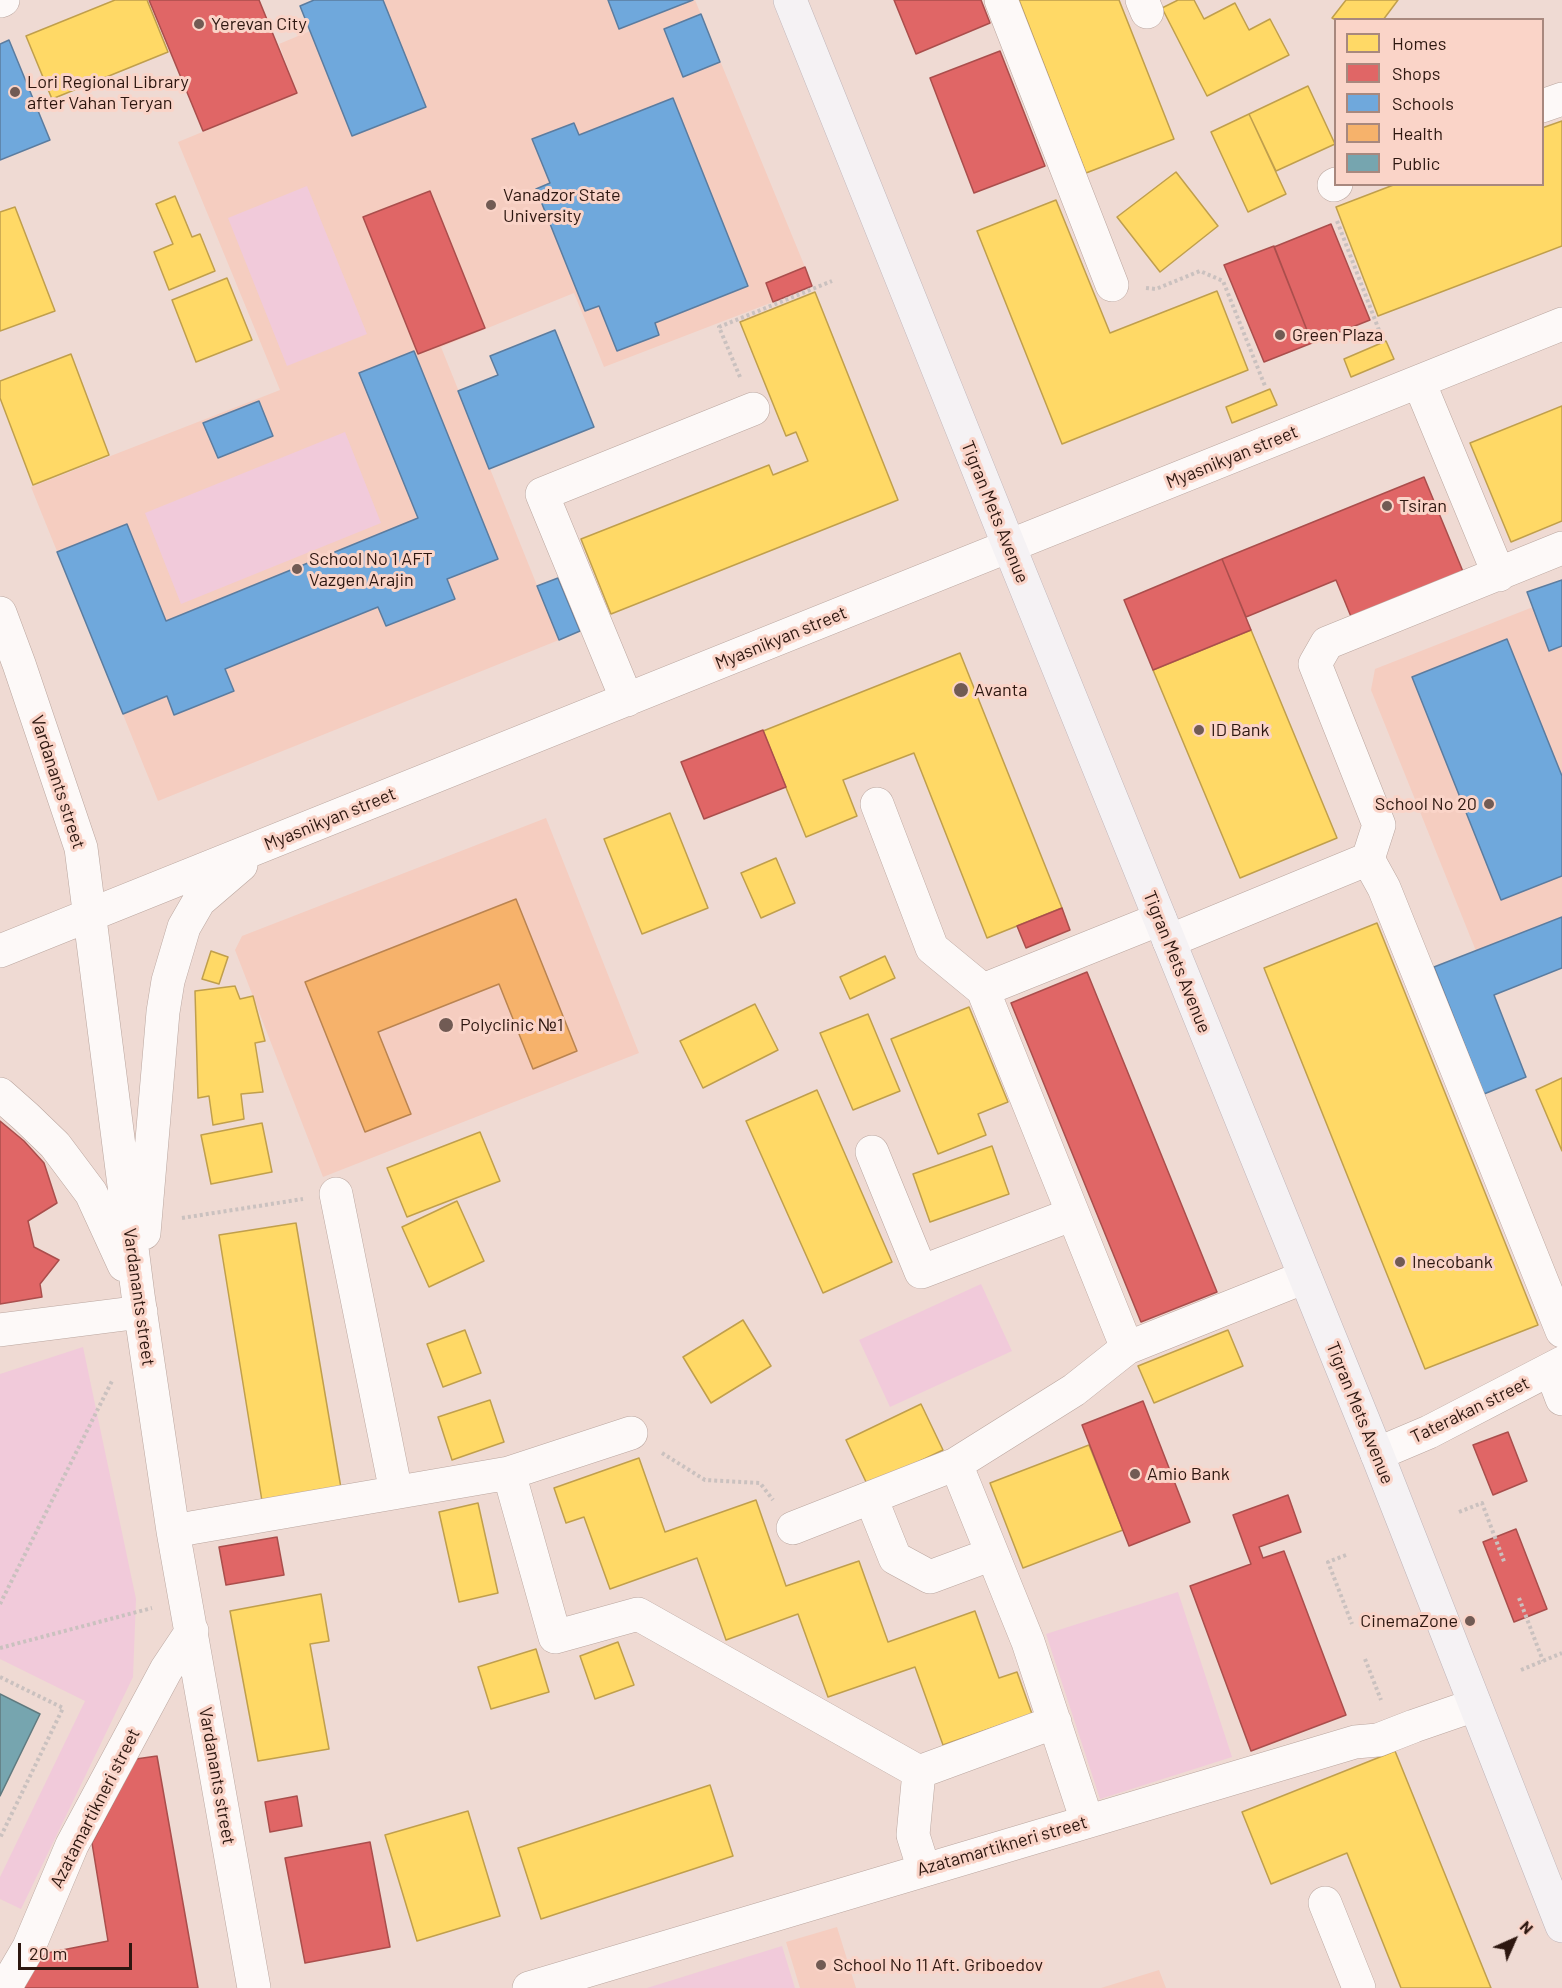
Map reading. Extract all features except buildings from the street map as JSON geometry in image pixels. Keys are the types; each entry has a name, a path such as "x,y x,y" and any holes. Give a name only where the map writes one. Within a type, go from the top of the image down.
{"main road":[{"name":"Tigran Mets Avenue","path":"790,0 1377,1454 1562,1926"}],"street":[{"path":"1001,0 1112,285"},
{"path":"1544,105 1562,99"},
{"name":"Myasnikyan street","path":"0,951 1562,324"},
{"path":"1419,382 1499,575"},
{"path":"627,700 542,494 753,409"},
{"path":"1562,549 1327,643 1315,664 1379,825 1368,859 1384,888 1562,1331"},
{"name":"Vardanants street","path":"0,613 81,848 140,1303 174,1531 254,1988"},
{"path":"877,804 932,948 983,990 1127,1348"},
{"path":"140,1303 163,1012 168,981 184,927 199,900 262,846"},
{"path":"983,990 1368,859"},
{"path":"0,1094 55,1145 91,1193 140,1303"},
{"path":"872,1152 921,1272 1073,1214"},
{"path":"336,1194 396,1492"},
{"path":"793,1528 956,1464 1074,1390 1127,1348 1305,1277"},
{"path":"0,1330 140,1303"},
{"name":"Taterakan street","path":"1377,1454 1558,1377"},
{"path":"174,1531 509,1473 631,1433"},
{"path":"956,1464 1028,1642 1088,1821"},
{"path":"509,1473 555,1637 638,1614 919,1772 1055,1722"},
{"path":"871,1498 895,1558 930,1576 992,1554"},
{"name":"Azatamartikneri street","path":"5,1988 29,1947 72,1845 166,1670 192,1631"},
{"name":"Azatamartikneri street","path":"529,1988 1354,1742 1378,1740 1475,1706"},
{"path":"919,1772 913,1835 924,1870"},
{"path":"1325,1903 1359,1988"}],"path":[{"path":"1334,186 1328,199 1382,338"},
{"path":"1112,285 1155,289 1200,272 1223,281 1265,386"},
{"path":"753,409 719,327 832,281"},
{"path":"176,1219 336,1194"},
{"path":"0,1604 117,1370"},
{"path":"631,1433 705,1480 760,1483 793,1528"},
{"path":"1459,1512 1482,1503 1505,1564"},
{"path":"1346,1555 1328,1562 1352,1624"},
{"path":"1519,1598 1543,1661"},
{"path":"0,1648 155,1607"},
{"path":"1521,1670 1562,1653"},
{"path":"1365,1659 1385,1710"},
{"path":"0,1677 63,1708 0,1838"}],"shaded area":[{"path":"314,0 695,0 805,267 766,283 773,302 604,367 574,293 441,347 559,640 158,801 31,487 280,390 178,142 297,93 279,44 310,31 300,6"},
{"path":"307,186 367,334 287,366 228,218"},
{"path":"345,432 381,523 181,604 145,513"},
{"name":"School No 20","path":"1533,607 1549,651 1562,646 1562,917 1476,951 1371,690 1375,669"},
{"name":"Polyclinic №1","path":"546,818 639,1053 323,1177 235,950 242,936"},
{"path":"981,1284 1012,1351 890,1407 859,1340"},
{"path":"83,1347 136,1599 133,1677 21,1909 0,1899 0,1877 85,1701 0,1659 0,1374"},
{"path":"1178,1592 1232,1757 1100,1799 1046,1634"},
{"name":"School No 11 Aft. Griboedov","path":"837,1927 856,1988 800,1988 786,1942"},
{"path":"782,1946 795,1988 647,1988"},
{"path":"1159,1970 1166,1988 1101,1988"}],"place":[{"name":"Yerevan City","path":"199,24"},
{"name":"Lori Regional Library after Vahan Teryan","path":"15,92"},
{"name":"Vanadzor State University","path":"491,205"},
{"name":"Green Plaza","path":"1280,335"},
{"name":"Tsiran","path":"1387,506"},
{"name":"School No 1 AFT Vazgen Arajin","path":"297,569"},
{"name":"Avanta","path":"961,690"},
{"name":"ID Bank","path":"1199,730"},
{"name":"School No 20","path":"1489,804"},
{"name":"Polyclinic №1","path":"446,1025"},
{"name":"Inecobank","path":"1400,1262"},
{"name":"Amio Bank","path":"1135,1474"},
{"name":"CinemaZone","path":"1470,1621"},
{"name":"School No 11 Aft. Griboedov","path":"821,1965"}]}
